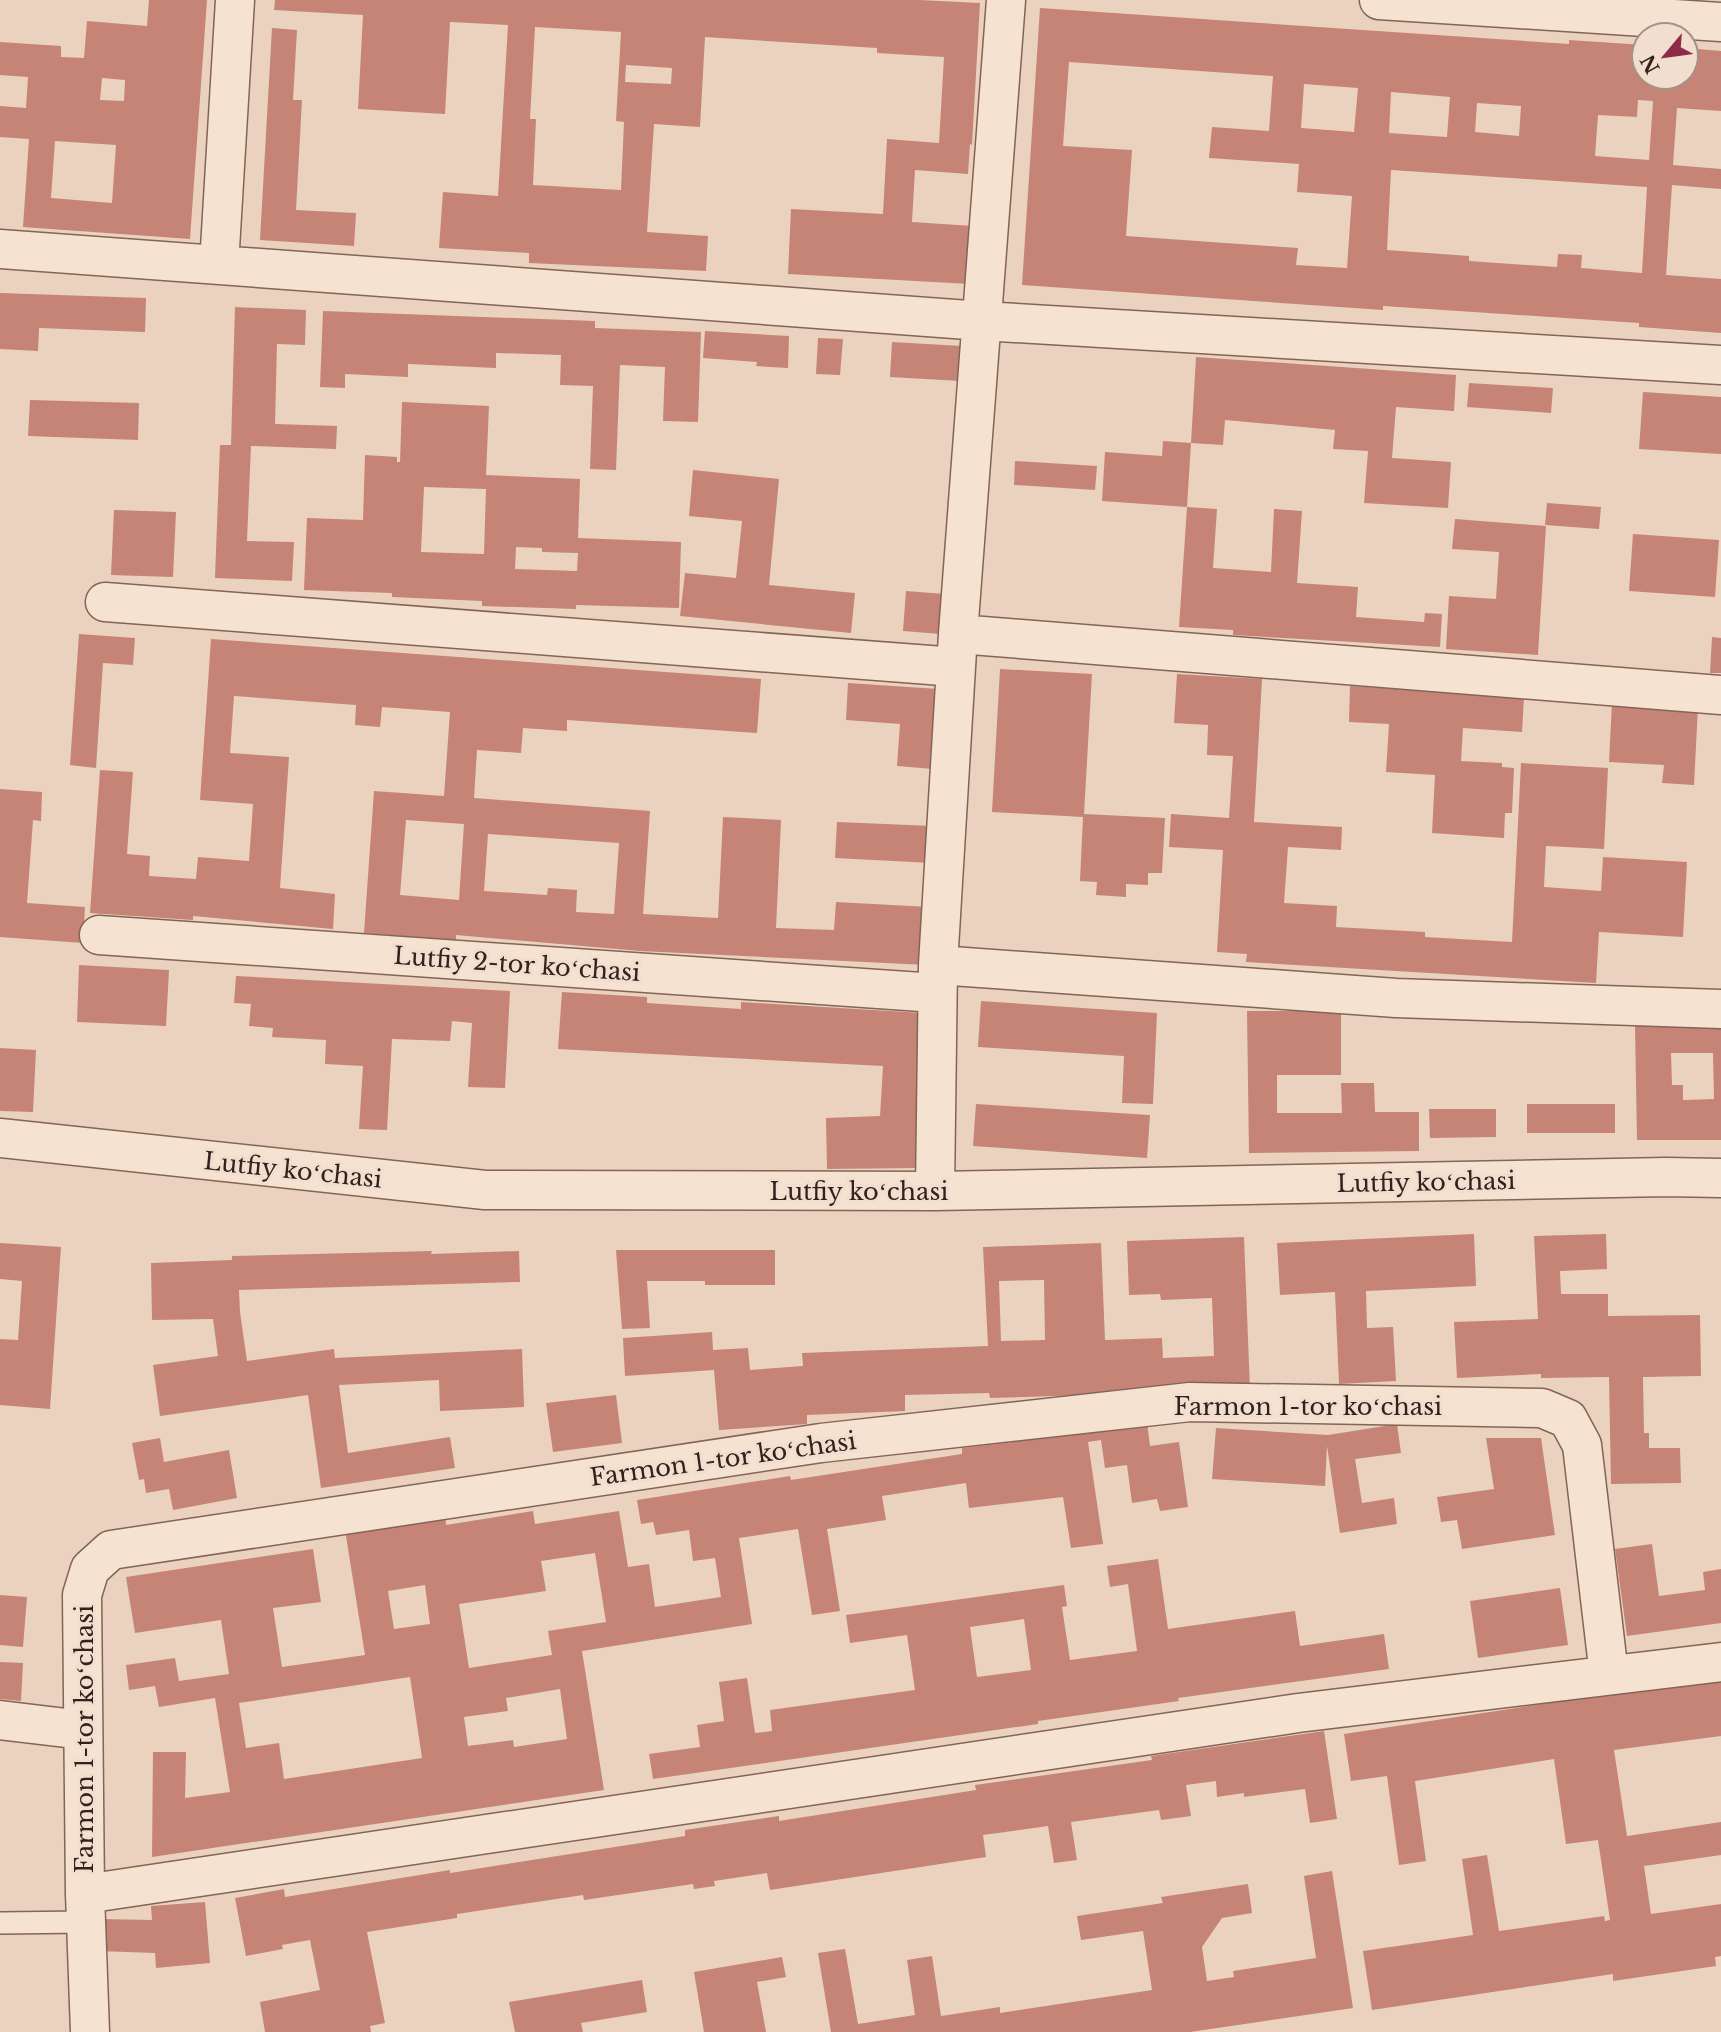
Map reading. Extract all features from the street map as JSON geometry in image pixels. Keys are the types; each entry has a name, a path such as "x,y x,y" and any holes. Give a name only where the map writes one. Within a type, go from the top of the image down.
{"street":[{"path":"219,265 235,0"},
{"path":"936,1191 937,979 957,650 1006,0"},
{"path":"1378,0 1721,22"},
{"path":"0,249 982,321 1721,365"},
{"path":"105,602 1721,695"},
{"name":"Lutfiy 2-tor koʻchasi","path":"99,935 937,979 1721,1009"},
{"name":"Lutfiy koʻchasi","path":"0,1138 485,1191 936,1191 1721,1178"},
{"name":"Farmon 1-tor koʻchasi","path":"90,2032 85,1908 82,1595 90,1569 111,1549 821,1443 1190,1402 1542,1408 1569,1419 1583,1445 1608,1675"},
{"path":"85,1908 1298,1713 1721,1661"},
{"path":"0,1720 83,1730"}],"lane":[{"path":"0,1923 85,1908"}],"building":[{"path":"149,0 207,0 190,239 23,227 29,139 0,137 0,106 26,108 28,77 0,75 0,42 61,46 61,57 84,58 87,21 147,26","holes":["102,78 125,80 124,101 100,100","55,141 116,145 112,203 51,198"]},
{"path":"275,0 920,0 980,3 968,174 915,170 912,222 973,226 970,284 788,274 791,209 883,214 887,139 939,143 944,57 877,53 877,48 705,37 700,127 654,124 647,232 708,236 706,271 529,263 529,253 439,248 443,192 498,196 508,25 450,22 445,114 358,109 363,15 274,10","holes":["535,27 621,32 616,121 624,122 621,190 533,185 536,119 530,119","626,65 672,68 671,84 625,82"]},
{"path":"1040,8 1569,44 1569,40 1630,44 1630,91 1700,91 1700,49 1721,51 1721,111 1677,108 1673,165 1721,169 1721,189 1672,185 1666,275 1721,279 1721,333 1639,327 1639,323 1383,306 1383,310 1022,285","holes":["1069,62 1273,76 1269,131 1212,127 1209,158 1299,164 1297,192 1352,196 1347,268 1296,265 1298,248 1126,236 1132,150 1063,146","1304,84 1358,88 1354,132 1301,128","1391,92 1450,97 1447,137 1389,133","1638,100 1653,101 1649,160 1595,156 1598,115 1637,117","1477,103 1521,106 1519,136 1475,132","1391,170 1647,187 1642,273 1581,268 1582,255 1558,254 1557,267 1469,261 1469,256 1387,250"]},
{"path":"272,28 297,30 293,100 302,100 296,210 356,213 354,246 260,240"},
{"path":"0,293 146,298 145,332 39,328 38,351 0,349"},
{"path":"235,307 306,310 305,345 277,344 275,424 337,426 336,449 251,446 247,541 294,542 292,581 215,578 220,445 231,445"},
{"path":"323,311 595,321 595,328 701,332 698,422 663,421 665,367 620,365 616,470 590,469 593,386 560,385 561,355 496,353 496,368 408,364 408,377 345,374 345,388 320,387"},
{"path":"705,331 789,336 788,368 756,366 757,362 703,358"},
{"path":"818,338 843,339 840,375 816,374"},
{"path":"892,342 962,346 960,381 890,377"},
{"path":"1196,357 1456,375 1454,411 1396,407 1392,458 1451,462 1448,508 1364,503 1368,451 1333,449 1335,430 1225,420 1223,445 1191,443"},
{"path":"1469,383 1553,388 1551,413 1467,407"},
{"path":"1643,392 1721,397 1721,454 1639,449"},
{"path":"30,400 139,403 138,440 28,436"},
{"path":"402,402 489,406 486,475 580,479 578,538 681,542 679,608 482,606 482,601 392,597 392,593 304,590 307,518 363,520 365,455 397,457 397,462 400,462","holes":["424,487 486,489 484,554 421,552","516,547 542,548 542,552 578,553 577,571 515,569"]},
{"path":"1163,441 1191,443 1187,507 1102,501 1105,452 1162,456"},
{"path":"1015,461 1097,466 1095,490 1014,485"},
{"path":"693,470 779,479 769,585 855,593 851,633 680,616 685,573 736,578 742,521 689,516"},
{"path":"1547,503 1601,507 1599,529 1545,525"},
{"path":"1187,507 1217,509 1213,568 1271,572 1274,509 1302,511 1297,583 1358,587 1356,617 1424,622 1425,613 1442,614 1440,647 1233,635 1233,630 1179,627"},
{"path":"114,510 176,512 173,577 111,575"},
{"path":"1455,519 1546,526 1538,655 1446,649 1449,596 1496,599 1499,552 1452,549"},
{"path":"1633,534 1719,540 1715,597 1629,591"},
{"path":"906,591 945,594 941,634 903,631"},
{"path":"79,634 135,638 133,665 103,663 96,768 70,765"},
{"path":"1712,637 1721,638 1721,673 1710,673"},
{"path":"211,639 761,679 757,733 567,720 567,731 523,728 521,753 477,750 474,798 650,811 643,914 718,918 723,817 781,820 776,928 834,930 836,902 929,907 926,965 640,951 456,935 456,940 364,933 374,791 444,796 450,712 382,707 380,727 355,725 356,705 234,696 230,753 289,757 280,888 335,894 333,929 193,916 193,920 90,913 100,770 133,772 127,854 150,856 149,876 196,879 198,857 249,861 253,804 200,800","holes":["406,820 464,824 459,900 400,895","488,834 619,843 614,914 576,912 577,890 548,888 547,895 484,891"]},
{"path":"1000,669 1092,674 1084,814 1165,818 1162,873 1148,873 1148,885 1126,884 1126,897 1096,895 1097,882 1080,881 1083,817 992,812"},
{"path":"1177,674 1262,679 1254,822 1342,827 1341,850 1288,847 1284,903 1337,906 1336,927 1425,932 1425,937 1512,942 1521,763 1608,768 1604,849 1546,846 1544,887 1601,891 1603,857 1687,862 1683,937 1599,932 1596,983 1246,962 1247,954 1217,952 1223,850 1169,847 1171,814 1229,818 1233,756 1207,755 1208,725 1174,723"},
{"path":"848,683 939,689 933,769 897,766 900,724 846,720"},
{"path":"1350,686 1524,697 1522,732 1463,728 1461,761 1502,763 1502,767 1514,768 1512,813 1505,813 1504,838 1432,833 1435,775 1386,772 1389,724 1349,722"},
{"path":"1612,702 1698,707 1694,785 1662,783 1664,765 1609,762"},
{"path":"0,789 42,792 41,821 33,820 27,903 85,907 83,943 0,937"},
{"path":"837,822 933,826 932,863 835,858"},
{"path":"79,965 169,970 166,1026 77,1022"},
{"path":"236,976 510,991 505,1088 468,1087 472,1023 452,1021 450,1041 392,1039 387,1130 359,1129 363,1066 325,1064 326,1040 272,1037 273,1028 249,1026 251,1004 234,1003"},
{"path":"562,992 647,997 647,1003 741,1009 741,1002 923,1013 916,1168 827,1169 826,1118 880,1116 883,1066 558,1049"},
{"path":"981,1001 1157,1013 1153,1104 1122,1103 1124,1056 978,1047"},
{"path":"1247,1011 1341,1011 1341,1075 1277,1075 1277,1113 1342,1113 1341,1083 1374,1083 1375,1112 1419,1112 1419,1151 1249,1153"},
{"path":"1721,1025 1721,1140 1637,1140 1635,1026","holes":["1671,1053 1713,1053 1714,1099 1683,1100 1683,1085 1672,1085"]},
{"path":"0,1048 36,1050 33,1112 0,1111"},
{"path":"976,1104 1150,1115 1147,1158 973,1146"},
{"path":"1527,1104 1615,1104 1615,1133 1527,1133"},
{"path":"1429,1109 1496,1109 1496,1137 1430,1138"},
{"path":"1474,1234 1476,1286 1366,1291 1367,1328 1393,1327 1396,1381 1339,1384 1335,1292 1280,1295 1277,1243"},
{"path":"1606,1234 1607,1269 1560,1271 1561,1294 1608,1294 1608,1316 1700,1315 1701,1376 1643,1377 1644,1433 1649,1433 1649,1448 1680,1448 1681,1483 1611,1484 1609,1377 1541,1378 1541,1374 1457,1378 1454,1322 1538,1319 1534,1236"},
{"path":"1244,1237 1250,1390 990,1398 989,1393 905,1395 905,1411 807,1415 807,1424 719,1430 714,1370 625,1376 623,1338 712,1332 713,1350 748,1348 750,1370 803,1366 802,1353 988,1346 983,1247 1101,1243 1105,1340 1162,1338 1163,1358 1214,1356 1212,1298 1161,1300 1160,1294 1129,1295 1127,1241","holes":["1044,1280 1045,1340 1001,1341 999,1281"]},
{"path":"0,1243 61,1247 50,1409 0,1405 0,1339 18,1340 22,1281 0,1279"},
{"path":"616,1250 775,1250 775,1285 705,1285 705,1281 647,1281 650,1328 622,1329"},
{"path":"432,1251 431,1254 519,1251 520,1282 239,1290 240,1312 247,1361 334,1349 335,1358 522,1349 524,1407 440,1411 439,1380 339,1385 348,1453 450,1437 455,1468 321,1488 308,1395 160,1416 153,1365 218,1356 213,1319 152,1320 151,1263 232,1260 232,1256"},
{"path":"616,1395 622,1443 553,1452 546,1403"},
{"path":"1147,1422 1150,1446 1179,1442 1188,1507 1160,1511 1157,1499 1132,1503 1127,1465 1105,1468 1101,1440 1088,1442 1103,1544 1071,1548 1063,1497 969,1508 966,1483 882,1496 886,1520 827,1529 840,1611 812,1615 798,1529 739,1538 752,1624 582,1651 604,1790 152,1857 153,1752 186,1752 185,1798 230,1792 215,1698 159,1707 155,1686 129,1690 126,1665 175,1658 179,1681 229,1674 221,1620 135,1633 126,1577 313,1549 321,1602 273,1608 282,1667 365,1655 345,1530 445,1515 446,1525 533,1511 535,1524 619,1511 628,1567 649,1564 655,1607 721,1597 715,1558 693,1561 689,1530 656,1535 653,1522 641,1524 637,1500 790,1476 791,1480 962,1454 962,1448","holes":["595,1553 606,1622 548,1631 552,1655 469,1668 459,1604 546,1591 541,1561","425,1585 430,1624 394,1629 388,1591","410,1677 422,1758 284,1779 279,1743 246,1748 239,1703","560,1689 567,1739 514,1747 513,1740 468,1746 464,1717 508,1711 506,1698"]},
{"path":"1397,1424 1401,1453 1355,1459 1362,1503 1394,1498 1397,1524 1340,1533 1327,1446 1325,1486 1212,1479 1216,1428 1328,1435"},
{"path":"160,1438 164,1462 229,1450 237,1498 173,1510 169,1489 146,1493 144,1479 139,1480 132,1443"},
{"path":"1486,1438 1541,1438 1555,1535 1462,1549 1457,1520 1441,1522 1437,1497 1494,1489"},
{"path":"1652,1544 1659,1596 1705,1590 1703,1572 1721,1569 1721,1623 1627,1636 1615,1549"},
{"path":"1158,1559 1168,1629 1295,1611 1300,1646 1384,1634 1389,1669 1178,1698 1179,1701 1038,1721 1038,1724 653,1779 649,1754 700,1747 697,1725 724,1721 719,1682 747,1678 755,1733 772,1731 770,1710 915,1690 907,1635 850,1643 846,1615 1064,1585 1067,1606 1062,1607 1070,1660 1137,1651 1128,1584 1110,1587 1107,1566","holes":["1024,1619 1031,1670 977,1677 970,1627"]},
{"path":"1560,1588 1568,1645 1478,1658 1470,1601"},
{"path":"0,1595 27,1597 23,1647 0,1645"},
{"path":"0,1662 23,1663 21,1701 0,1699"},
{"path":"1721,1680 1721,1736 1614,1750 1627,1836 1721,1822 1721,1855 1644,1866 1651,1914 1721,1904 1721,1956 1715,1957 1716,1966 1613,1981 1613,1974 1372,2010 1363,1951 1473,1935 1462,1859 1487,1855 1499,1931 1604,1916 1605,1921 1610,1920 1598,1840 1566,1844 1554,1759 1415,1781 1426,1861 1399,1865 1387,1776 1351,1781 1344,1734 1661,1686"},
{"path":"1324,1731 1337,1819 1310,1823 1305,1789 1244,1797 1244,1793 1217,1797 1216,1781 1186,1785 1191,1816 1161,1820 1159,1810 1071,1822 1077,1860 1054,1863 1048,1826 983,1835 986,1857 770,1890 767,1873 714,1881 715,1886 694,1889 693,1884 584,1900 583,1895 457,1914 457,1918 367,1932 385,2023 370,2026 371,2032 265,2032 260,2002 320,1990 310,1940 282,1945 283,1949 246,1956 235,1898 284,1889 285,1897 450,1870 450,1873 685,1836 685,1830 779,1816 779,1821 976,1790 975,1785 1152,1760 1151,1756"},
{"path":"1332,1871 1353,2008 1190,2032 831,2032 818,1953 845,1949 858,2024 915,2015 907,1960 932,1956 941,2016 1000,2007 1000,2013 1152,1990 1143,1931 1081,1940 1077,1916 1163,1903 1161,1897 1248,1884 1252,1913 1222,1918 1202,1947 1207,1981 1234,1977 1233,1971 1316,1958 1304,1876"},
{"path":"205,1902 210,1963 156,1968 155,1953 98,1951 100,1919 152,1920 151,1906"},
{"path":"782,1957 786,1977 757,1982 766,2032 704,2032 694,1972"},
{"path":"642,1980 647,2012 581,2023 583,2032 515,2032 509,2002"}]}
